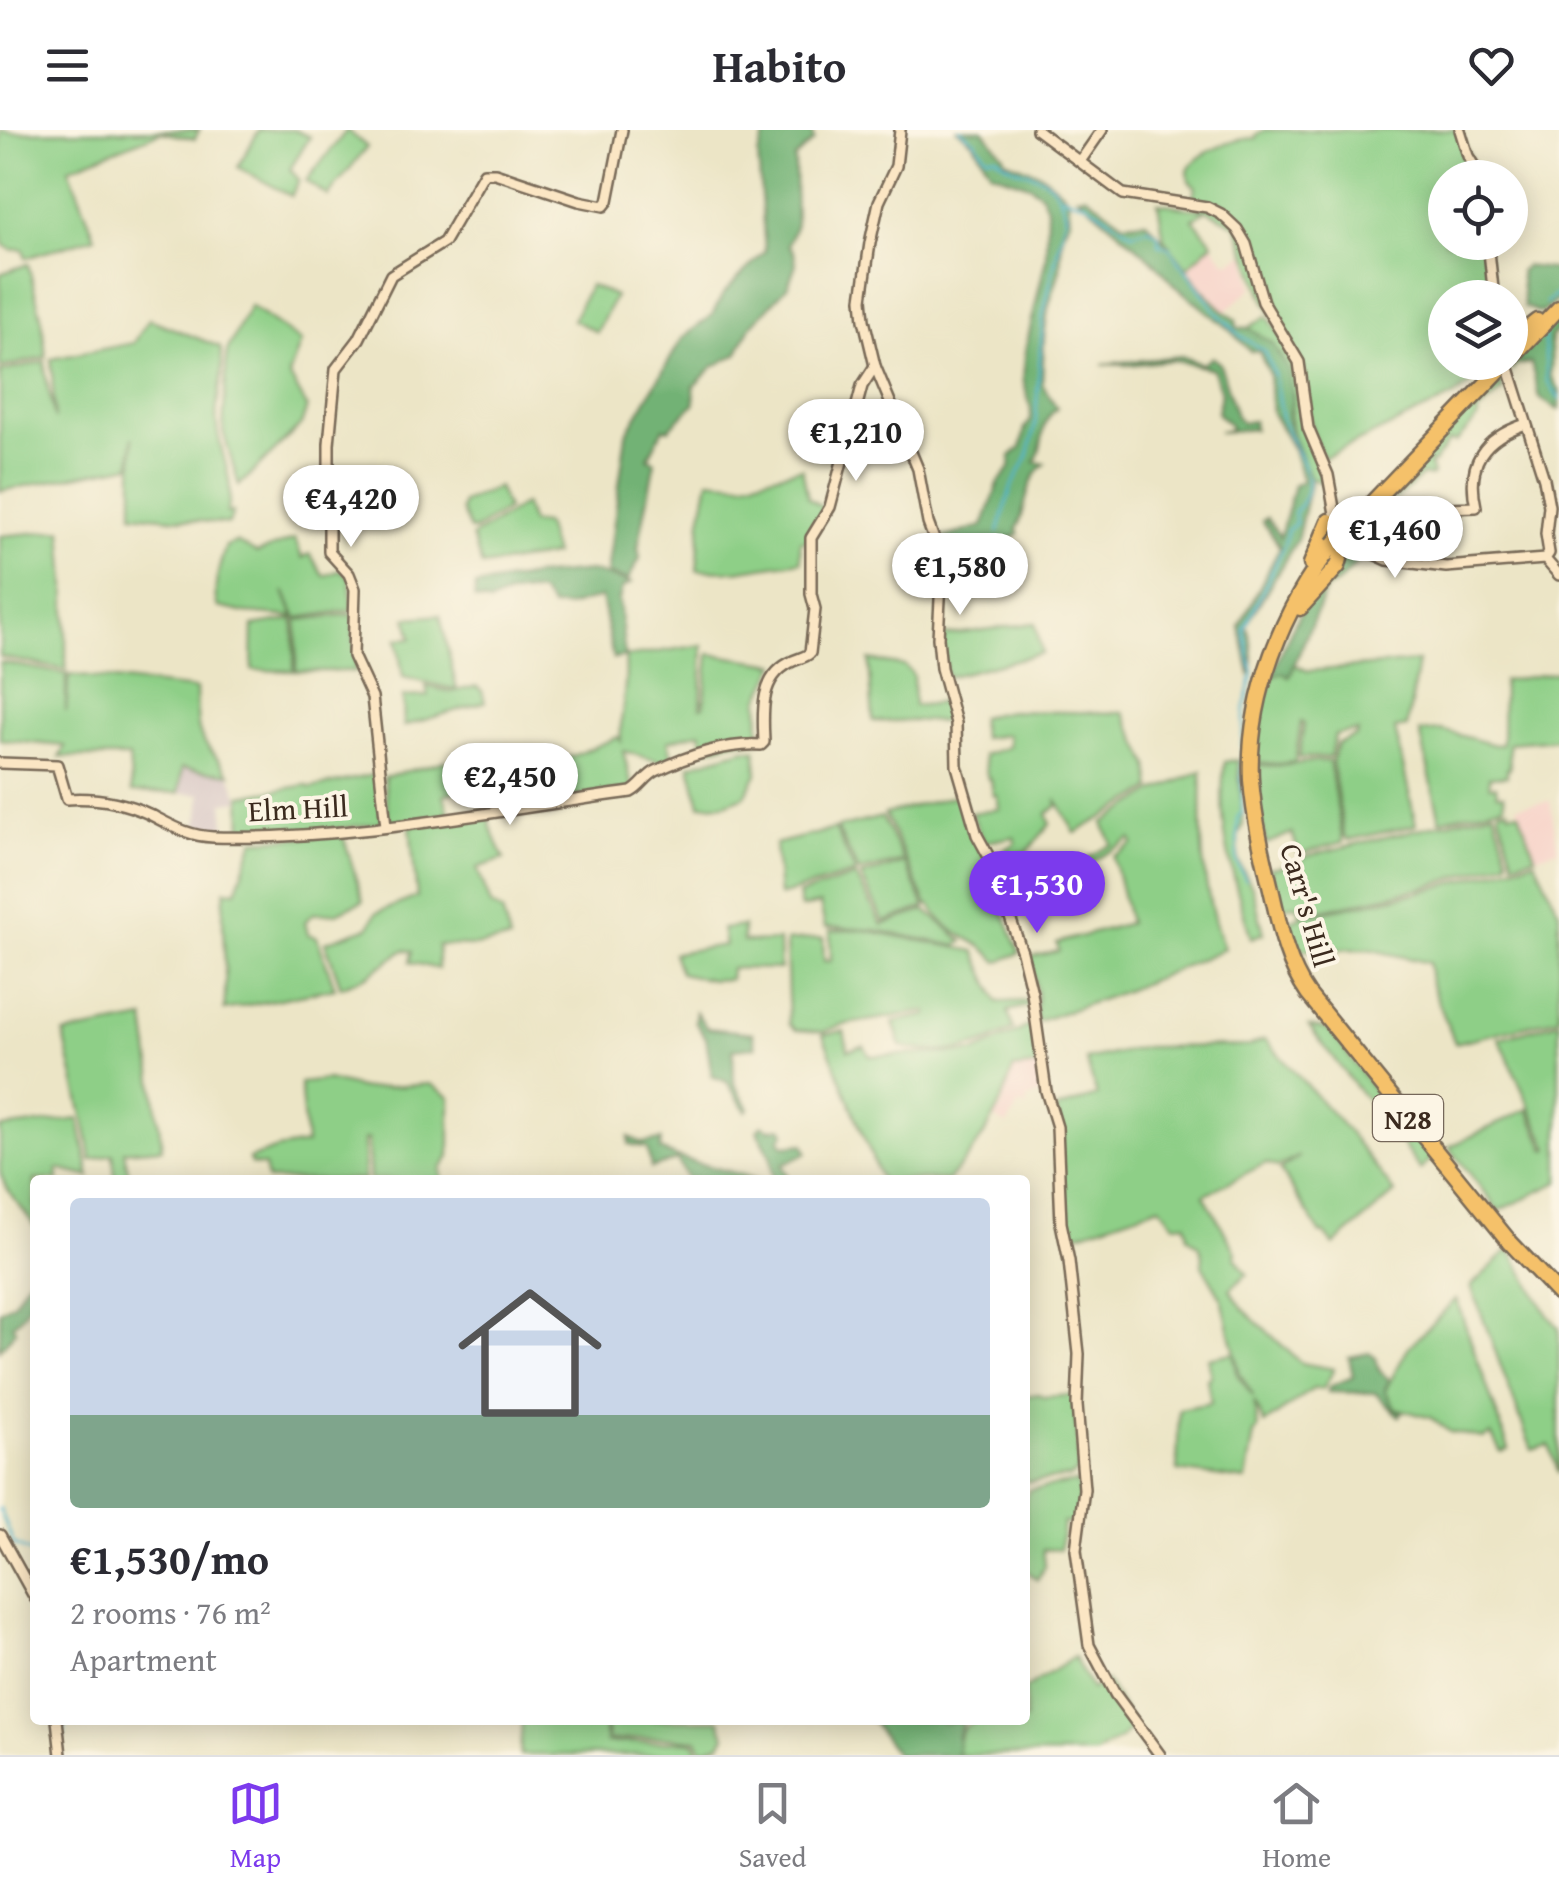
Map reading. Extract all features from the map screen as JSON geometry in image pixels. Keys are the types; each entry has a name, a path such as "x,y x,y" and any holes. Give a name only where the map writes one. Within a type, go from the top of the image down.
{"highway":[{"name":"N28","path":"1528,329 1559,306"},
{"name":"N28","path":"1528,343 1559,306"},
{"name":"N28","path":"1265,680 1277,634 1336,524 1493,380"},
{"name":"N28","path":"1265,680 1294,605 1338,546 1336,524"},
{"name":"Carr's Hill","path":"1265,680 1253,744 1252,790 1264,859 1292,967 1308,994 1427,1142 1508,1240 1559,1294"}],"street":[{"path":"386,826 372,697 353,656 355,589 349,574 329,552 329,444 336,398 335,372 369,321 391,275 444,242 484,173 604,206 610,195 622,130"},
{"path":"900,130 896,166 876,211 862,291 864,320 873,371 918,469 928,523 942,560 938,638 941,668 956,723 958,772 977,835 989,857 1020,945 1032,993 1046,1091 1057,1127 1061,1223 1079,1344 1077,1405 1084,1489 1076,1550 1089,1645 1115,1694 1160,1755"},
{"path":"1036,130 1123,194 1207,207 1225,216 1237,229 1246,244 1264,302 1299,362 1308,428 1326,468 1336,524"},
{"path":"1081,160 1102,130"},
{"path":"1460,130 1470,160"},
{"name":"Elm Hill","path":"0,763 57,765 67,800 100,799 197,835 255,838 386,826 631,792 656,771 726,747 763,744 762,702 766,690 786,664 810,653 815,610 810,538 830,507 845,441 873,371"},
{"path":"1513,380 1548,502 1546,534 1559,575"},
{"path":"1526,424 1499,435 1473,470 1476,507 1426,506 1390,512 1374,554 1387,560 1446,567 1551,558"},
{"path":"0,1535 30,1589"},
{"path":"58,1725 62,1755"}],"shaded area":[{"path":"1212,243 1229,262 1246,254 1253,287 1218,318 1182,273"},
{"path":"1005,560 1009,580 945,595 944,573"},
{"path":"181,768 230,774 240,801 223,802 226,834 197,832 201,794 179,793"},
{"path":"1550,801 1558,849 1535,856 1517,806"},
{"path":"1039,1067 1043,1093 1027,1099 1026,1109 1022,1104 1018,1106 1007,1125 994,1118 1013,1069"}],"green space":[{"path":"0,130 199,130 195,139 161,132 69,168 95,237 26,258 23,249 12,250 4,245 0,231"},
{"path":"259,130 294,130 310,137 290,169 299,180 291,196 238,167"},
{"path":"347,130 367,147 328,196 306,181"},
{"path":"767,130 811,130 814,140 795,158 796,224 788,244 796,264 788,286 751,326 737,354 713,367 694,386 695,403 669,429 664,428 648,458 655,461 638,548 640,558 628,580 607,574 626,434 683,337 712,315 723,294 765,251 758,155"},
{"path":"958,130 983,130 1005,160 1040,173 1068,197 1070,220 1062,233 1060,270 1044,337 1042,384 1057,408 1044,427 1035,462 1045,464 1030,486 1017,529 1019,534 998,546 939,539 983,526 999,482 1010,468 1011,456 1021,448 1030,421 1023,379 1026,347 1046,258 1047,207 1041,194 1029,185 991,172 973,142"},
{"path":"1265,130 1458,130 1471,160 1428,160 1428,260 1487,260 1489,280 1428,280 1428,380 1474,380 1452,397 1324,458 1315,442 1308,412 1304,371 1265,301 1236,225 1191,202 1196,187 1189,181 1192,165 1216,148"},
{"path":"1085,195 1124,223 1146,221 1211,298 1236,320 1237,328 1248,328 1272,343 1289,371 1293,398 1288,415 1290,431 1311,479 1297,540 1246,625 1253,655 1250,673 1240,626 1280,547 1262,521 1267,518 1280,537 1294,485 1303,481 1293,449 1272,413 1269,374 1259,351 1250,351 1077,196"},
{"path":"1158,203 1206,210 1193,219 1213,243 1187,268 1164,239"},
{"path":"28,264 42,320 46,357 0,368 0,274"},
{"path":"1526,266 1559,270 1559,299 1541,313 1528,308 1528,280 1521,280 1520,271"},
{"path":"589,285 615,296 597,332 573,320"},
{"path":"250,306 301,342 289,375 307,407 301,425 239,486 223,431 227,351"},
{"path":"1559,315 1559,329 1551,336 1550,374 1559,390 1559,410 1539,398 1528,363 1528,345"},
{"path":"1267,316 1292,352 1300,374 1304,424 1324,483 1311,479 1292,430 1293,398 1248,328"},
{"path":"149,319 220,347 222,368 216,417 229,480 227,513 233,512 229,524 133,514 133,437 131,465 0,491 0,372 45,361 55,419 51,359 134,343"},
{"path":"1181,356 1202,364 1212,357 1220,364 1236,416 1242,423 1253,421 1254,429 1218,432 1230,430 1229,424 1217,414 1221,393 1213,369 1173,360 1102,364"},
{"path":"1497,380 1506,380 1500,386 1503,390 1477,413 1479,417 1456,442 1449,441 1434,462 1429,463 1431,477 1422,475 1397,499 1387,500 1367,517"},
{"path":"802,468 808,498 827,510 809,531 807,541 800,541 801,561 736,571 697,570 709,480 742,483"},
{"path":"498,487 507,509 470,530 461,510 463,502"},
{"path":"524,504 531,523 545,524 554,555 482,566 472,537"},
{"path":"1388,504 1356,564 1326,590 1289,677 1283,673 1273,676 1292,629 1320,583"},
{"path":"62,530 66,670 0,657 0,536"},
{"path":"295,539 302,558 310,554 324,576 341,570 350,577 352,610 297,618 284,591 294,617 218,607 216,585 226,546 236,542 257,553"},
{"path":"590,571 631,583 622,588 619,600 625,657 613,659 601,597 567,607 552,607 540,593 534,592 490,603 474,599 476,586"},
{"path":"353,614 356,671 296,671 297,620"},
{"path":"440,615 457,690 403,677 397,639 412,638 407,618"},
{"path":"294,619 294,671 252,670 253,626"},
{"path":"1035,623 1042,653 947,677 940,636"},
{"path":"703,645 701,707 709,654 777,664 759,700 760,741 734,742 704,750 700,732 668,741 673,762 665,763 623,751 633,790 548,800 537,771 618,737 621,741 625,657"},
{"path":"869,660 905,666 913,675 914,706 946,702 948,717 944,722 873,721"},
{"path":"0,662 66,674 66,712 69,675 196,689 201,737 230,774 182,768 179,793 132,792 129,757 60,757 65,746 0,740"},
{"path":"1418,662 1407,727 1395,729 1416,825 1348,840 1344,835 1332,761 1337,744 1356,736 1358,731 1335,735 1330,757 1299,758 1304,724 1301,722 1295,762 1254,762 1265,695 1273,676 1283,673 1289,677 1295,665 1308,671"},
{"path":"1559,672 1559,739 1509,743 1507,776 1489,777 1490,786 1496,786 1497,794 1504,795 1505,805 1440,820 1420,732 1441,730 1502,744 1503,681"},
{"path":"426,686 452,692 476,686 485,702 404,726 403,697 428,696"},
{"path":"1009,711 1124,713 1149,765 1152,789 1075,833 1056,799 1058,805 1047,814 1050,824 1026,853 1007,856 1005,849 1016,843 1014,837 984,842 971,813 999,809 983,755 1009,747 1007,735 982,738 980,717"},
{"path":"745,749 756,750 757,774 745,796 725,804 700,805 690,765"},
{"path":"1238,759 1243,824 1238,836 1238,861 1252,887 1264,933 1251,938 1228,851 1222,807 1225,762"},
{"path":"446,761 456,791 444,795 449,814 389,823 384,777"},
{"path":"1329,761 1343,842 1299,854 1292,833 1266,844 1258,807 1257,765"},
{"path":"1202,771 1203,861 1210,904 1224,949 1128,990 1036,1022 1037,994 1030,957 1059,951 1057,943 1129,923 1113,857 1133,844 1131,839 1076,871 1074,866 1112,844 1103,823 1155,791"},
{"path":"372,775 378,778 383,823 303,833 242,833 241,796 306,785 311,788"},
{"path":"961,794 972,833 989,865 989,885 993,885 1020,953 998,962 945,924 927,905 885,814"},
{"path":"1508,808 1509,812 1519,812 1535,856 1514,862 1499,814 1499,810"},
{"path":"1494,811 1509,861 1422,888 1300,915 1297,905 1280,907 1270,868 1302,863 1302,857"},
{"path":"489,814 504,859 477,868 491,905 502,912 510,940 474,946 438,945 438,969 410,962 412,951 404,950 367,976 341,987 325,942 369,927 376,913 417,897 410,826"},
{"path":"882,817 904,861 859,872 837,828"},
{"path":"835,829 856,873 779,896 775,844"},
{"path":"343,835 363,901 336,913 312,914 305,922 308,934 317,937 335,988 224,1010 225,890 236,891 254,840"},
{"path":"1535,860 1559,911 1559,1018 1455,1043 1431,984 1429,963 1369,949 1291,950 1283,924 1303,916 1416,893"},
{"path":"905,863 925,907 884,922 861,876"},
{"path":"856,876 882,925 925,910 963,941 957,946 876,930 825,927 820,904 801,908 798,895"},
{"path":"743,926 743,942 779,941 780,969 731,968 730,979 712,980 680,973 673,953 725,945 722,929"},
{"path":"864,930 975,951 998,1002 1030,1001 1028,1006 1008,1011 1013,1029 959,1050 901,1046 893,1022 928,1015 928,1011 841,1025 823,1032 796,1030 789,1024 786,941 823,938 824,961 831,961 830,931"},
{"path":"696,1012 707,1028 753,1033 756,1047 733,1049 734,1083 749,1108 746,1111 727,1082 712,1076 706,1038 695,1022"},
{"path":"145,1019 162,1148 124,1151 129,1175 115,1175 113,1154 91,1160 64,1034"},
{"path":"1559,1022 1559,1182 1499,1211 1449,1147 1528,1109 1546,1150 1549,1149 1499,1038"},
{"path":"1033,1024 1038,1066 1013,1069 988,1129 952,1175 879,1175 823,1035 844,1031 848,1050 864,1046 870,1056 976,1052"},
{"path":"1309,1026 1330,1030 1386,1107 1418,1133 1435,1156 1420,1170 1380,1112 1357,1089"},
{"path":"1265,1039 1351,1135 1395,1193 1334,1245 1321,1234 1280,1170 1300,1156 1278,1167 1266,1163 1204,1195 1247,1274 1230,1289 1243,1309 1301,1363 1334,1369 1323,1389 1313,1389 1264,1424 1254,1401 1258,1429 1246,1480 1177,1471 1179,1409 1211,1403 1208,1358 1233,1353 1238,1376 1254,1397 1240,1374 1222,1299 1202,1265 1199,1245 1188,1237 1186,1223 1175,1224 1160,1206 1068,1237 1062,1206 1056,1109 1097,1096 1086,1060 1145,1047 1249,1046"},
{"path":"327,1080 364,1089 430,1084 450,1097 450,1157 441,1169 442,1175 370,1175 368,1139 364,1140 364,1175 266,1175 264,1166 251,1164 249,1159 306,1144 300,1083"},
{"path":"79,1119 90,1175 58,1169 58,1175 30,1175 30,1220 2,1179 0,1128"},
{"path":"762,1125 770,1129 782,1127 785,1132 780,1140 784,1146 804,1144 807,1153 782,1165 787,1175 772,1175 770,1155 757,1130"},
{"path":"629,1137 642,1143 661,1140 660,1150 741,1175 685,1175 677,1160 651,1168 647,1148 629,1144"},
{"path":"1510,1249 1559,1328 1559,1474 1549,1445 1532,1450 1471,1286"},
{"path":"30,1276 30,1301 12,1325 16,1330 0,1350 0,1311 14,1302"},
{"path":"1456,1299 1509,1449 1501,1452 1491,1434 1483,1438 1450,1432 1431,1418 1395,1408 1385,1390 1409,1347"},
{"path":"1369,1353 1389,1380 1385,1390 1395,1408 1402,1412 1399,1416 1375,1393 1328,1392 1329,1387 1353,1377 1349,1357"},
{"path":"1030,1395 1075,1395 1079,1470 1071,1477 1030,1482"},
{"path":"1077,1482 1080,1495 1076,1523 1063,1523 1060,1549 1043,1550 1045,1565 1037,1580 1030,1574 1030,1490"},
{"path":"1074,1657 1091,1689 1106,1681 1134,1725 1122,1738 1095,1754 958,1755 959,1740 968,1725 1030,1725 1030,1686"},
{"path":"522,1725 604,1725 607,1743 686,1741 695,1743 698,1752 690,1755 520,1755"},
{"path":"606,1725 722,1725 725,1736 720,1744 702,1750 697,1740 662,1737 608,1741"},
{"path":"875,1725 962,1725 958,1755 897,1755"}],"waterway":[{"path":"960,130 986,156 996,156 1045,180 1060,198 1066,214 1043,315 1035,427 998,533"},
{"path":"1062,196 1086,203 1132,233 1149,228 1158,234 1159,244 1170,248 1218,314 1264,351 1275,377"},
{"path":"1546,303 1559,292"},
{"path":"1544,334 1547,380 1559,399"},
{"path":"1275,381 1282,420 1307,478 1303,501 1294,512 1296,523 1287,531 1285,543"},
{"path":"1246,880 1237,862 1245,707 1253,673 1244,630 1284,546"},
{"path":"0,1509 14,1545 30,1552"},
{"path":"63,1738 66,1725"}]}
